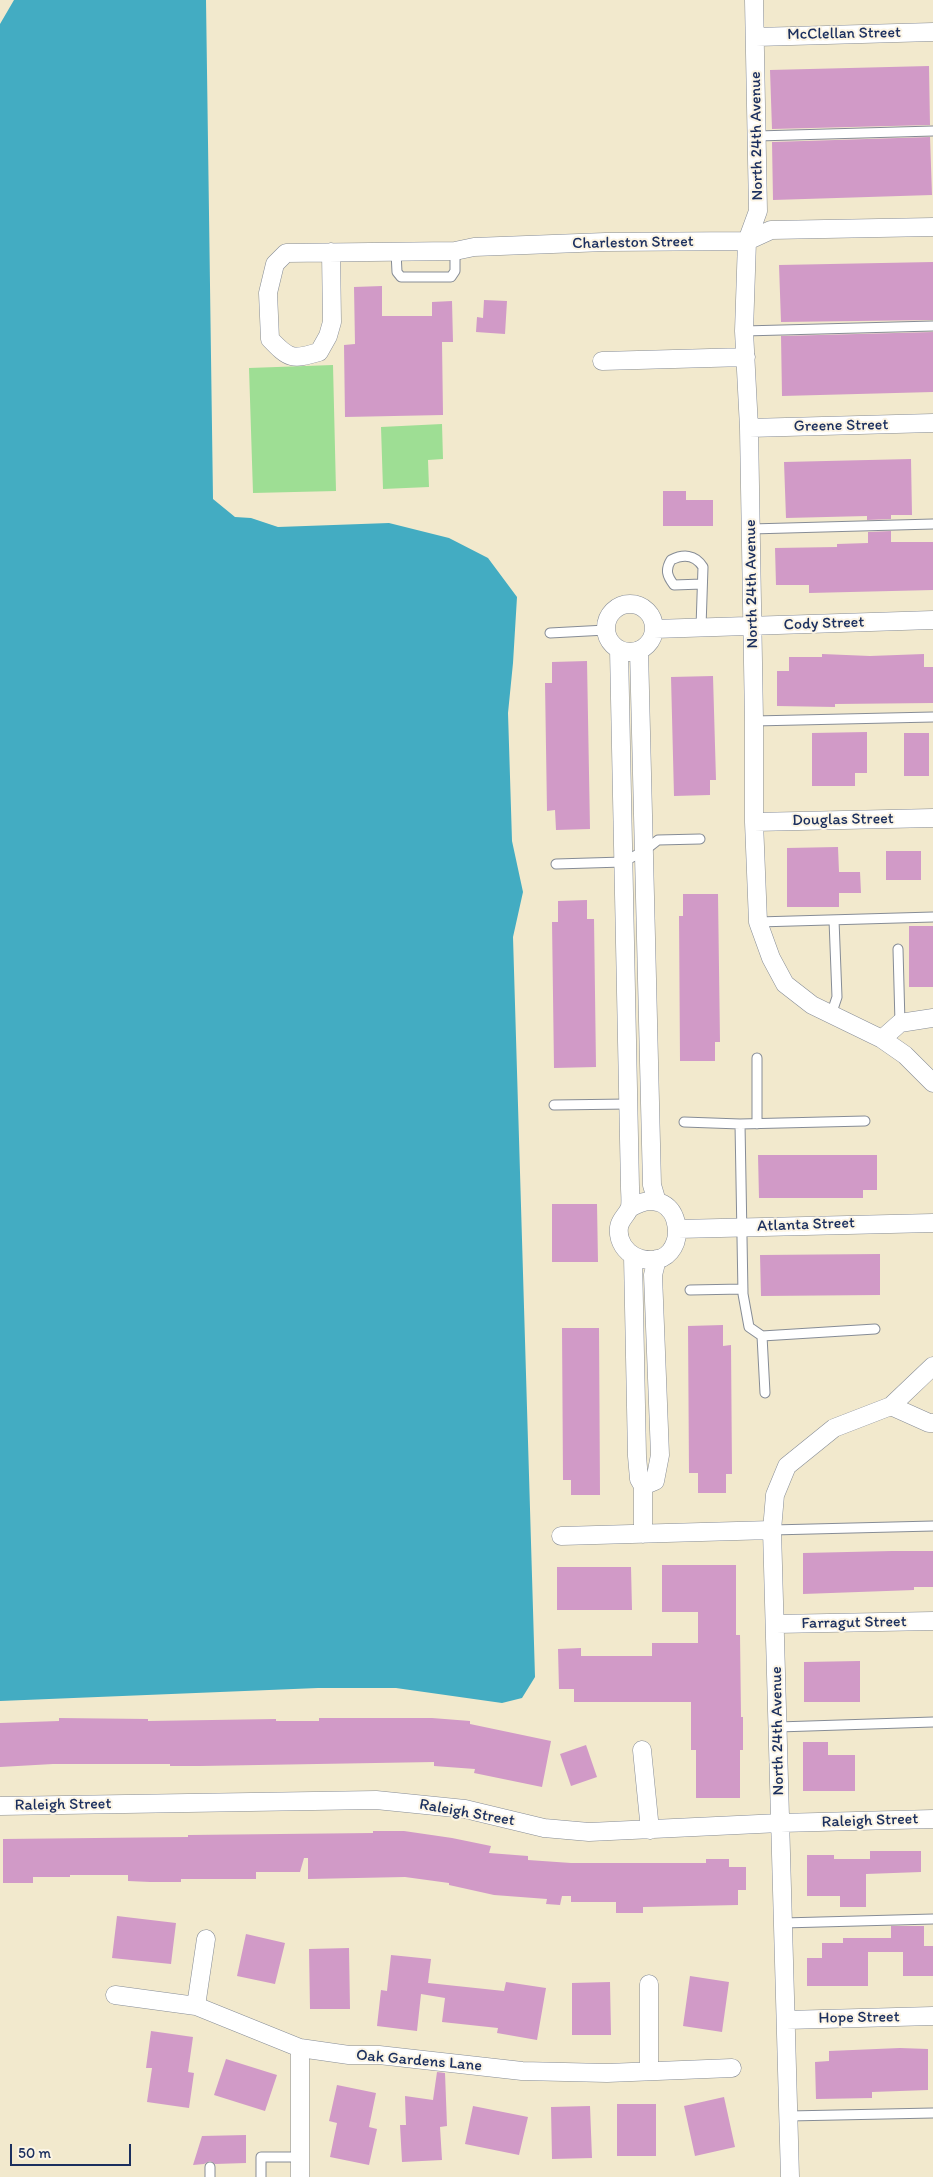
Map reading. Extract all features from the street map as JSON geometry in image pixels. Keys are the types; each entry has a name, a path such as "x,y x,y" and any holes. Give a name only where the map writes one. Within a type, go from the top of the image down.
{"street":[{"name":"North 24th Avenue","path":"754,0 758,211 747,241 744,331 749,428 754,822 758,922 771,958 785,984 812,1005 882,1039 905,1055 933,1082"},
{"name":"McClellan Street","path":"756,37 933,32"},
{"name":"Charleston Street","path":"331,252 332,322 328,336 319,352 298,358 282,352 270,339 268,294 275,264 286,253 331,252 455,251 474,247 747,241 770,230 933,227"},
{"path":"602,361 746,357"},
{"name":"Greene Street","path":"749,428 933,423"},
{"path":"629,604 644,608 650,614 654,629 652,638 639,650 632,652 619,649 608,638 606,623 615,609 629,604"},
{"name":"Cody Street","path":"654,629 933,620"},
{"path":"619,649 630,1208"},
{"path":"639,650 652,1185 657,1202"},
{"name":"Douglas Street","path":"754,822 933,818"},
{"path":"882,1039 900,1023 933,1018"},
{"path":"657,1202 672,1212 678,1229 677,1239 673,1248 666,1255 657,1259 641,1259 633,1256 625,1248 620,1238 621,1222 630,1208 638,1203 657,1202"},
{"name":"Atlanta Street","path":"678,1229 933,1223"},
{"path":"633,1256 637,1456 639,1479 643,1486 643,1534"},
{"path":"643,1486 655,1481 660,1455 654,1275 657,1259"},
{"name":"North 24th Avenue","path":"790,2177 772,1530 775,1495 787,1466 834,1428 890,1406 933,1366"},
{"path":"890,1406 933,1423"},
{"path":"561,1536 772,1530"},
{"name":"Farragut Street","path":"776,1624 933,1621"},
{"path":"642,1750 650,1830"},
{"name":"Raleigh Street","path":"0,1806 376,1800 465,1809 544,1828 589,1832 933,1819"},
{"path":"196,2006 206,1939"},
{"path":"649,1984 649,2071"},
{"name":"Oak Gardens Lane","path":"115,1995 196,2006 300,2048 349,2055 379,2055 522,2070 607,2073 732,2068"},
{"name":"Hope Street","path":"786,2020 933,2016"},
{"path":"300,2048 300,2177"}],"lane":[{"path":"757,136 933,131"},
{"path":"396,252 397,272 401,277 450,277 455,271 455,251"},
{"path":"744,331 933,326"},
{"path":"750,529 933,524"},
{"path":"700,628 702,584"},
{"path":"550,633 606,630"},
{"path":"754,721 933,717"},
{"path":"556,864 623,862 644,851 658,840 700,839"},
{"path":"758,922 933,917"},
{"path":"831,1015 837,997 834,920"},
{"path":"898,949 900,1023"},
{"path":"757,1058 757,1124"},
{"path":"554,1105 628,1104"},
{"path":"684,1122 757,1124 865,1121"},
{"path":"740,1124 743,1289 749,1327 762,1336 875,1329"},
{"path":"690,1290 743,1289"},
{"path":"762,1336 765,1393"},
{"path":"772,1530 933,1526"},
{"path":"778,1726 933,1722"},
{"path":"783,1923 933,1918"},
{"path":"789,2116 933,2113"},
{"path":"261,2177 260,2157 300,2157"},
{"path":"210,2167 210,2177"}],"green space":[{"path":"333,365 336,491 253,493 249,368"},
{"path":"442,424 443,459 428,460 429,487 383,489 381,427"}],"water":[{"path":"14,0 206,0 213,499 235,517 251,518 278,527 389,523 449,538 488,558 517,597 508,713 512,841 523,892 513,937 535,1677 522,1698 502,1703 396,1688 318,1688 0,1701 0,24"}],"building":[{"path":"929,66 930,125 772,129 770,70"},
{"path":"930,137 932,195 773,200 772,142"},
{"path":"933,262 933,320 781,322 779,265"},
{"path":"382,286 382,316 432,316 432,302 452,301 453,342 442,342 443,415 345,417 344,345 355,344 354,287"},
{"path":"484,300 507,301 505,334 476,332 477,317 483,318"},
{"path":"933,332 933,392 782,396 781,336"},
{"path":"911,459 912,515 891,515 891,519 867,520 867,516 786,518 784,462"},
{"path":"663,491 686,491 686,500 713,500 713,526 663,526"},
{"path":"891,531 891,542 933,542 933,590 809,593 809,585 776,585 775,548 837,547 837,544 868,543 868,532"},
{"path":"822,654 870,656 924,654 924,667 933,667 933,703 835,704 835,707 777,706 777,671 789,671 789,657 822,657"},
{"path":"587,661 590,829 556,830 555,810 547,811 545,683 552,683 552,662"},
{"path":"713,676 716,780 710,780 710,795 674,796 671,677"},
{"path":"867,732 867,773 855,773 855,786 812,786 812,733"},
{"path":"904,733 929,733 929,776 904,776"},
{"path":"838,847 839,872 860,872 861,893 839,893 839,907 787,907 787,848"},
{"path":"886,851 921,851 921,880 886,880"},
{"path":"683,894 718,894 720,1042 715,1042 715,1061 680,1061 679,916 683,916"},
{"path":"587,900 587,919 594,919 596,1067 554,1068 552,922 558,922 558,901"},
{"path":"909,926 933,926 933,987 909,987"},
{"path":"758,1155 877,1155 877,1190 863,1190 863,1198 759,1198"},
{"path":"552,1204 597,1204 598,1262 552,1262"},
{"path":"880,1254 880,1295 761,1296 760,1255"},
{"path":"723,1325 723,1346 731,1345 732,1474 726,1474 726,1493 698,1493 698,1473 689,1473 688,1326"},
{"path":"562,1328 599,1328 600,1495 571,1495 571,1480 563,1480"},
{"path":"933,1551 933,1587 914,1587 914,1590 803,1594 803,1553"},
{"path":"662,1565 736,1565 736,1635 740,1635 741,1717 743,1717 743,1750 740,1750 740,1798 696,1798 696,1750 691,1750 691,1702 574,1702 574,1689 559,1689 558,1649 581,1648 581,1656 652,1656 652,1643 698,1643 698,1612 662,1612"},
{"path":"557,1567 631,1567 632,1610 557,1610"},
{"path":"860,1661 860,1702 804,1702 804,1662"},
{"path":"59,1718 148,1719 148,1721 276,1719 276,1721 319,1721 319,1718 432,1718 470,1721 470,1724 551,1741 542,1787 474,1773 475,1769 434,1766 434,1762 200,1766 170,1766 170,1764 53,1764 0,1767 0,1723 59,1721"},
{"path":"803,1742 828,1742 828,1755 855,1755 855,1791 803,1791"},
{"path":"586,1745 597,1777 571,1786 560,1754"},
{"path":"373,1831 404,1831 452,1838 491,1846 489,1853 528,1856 528,1860 571,1863 706,1863 706,1859 729,1859 729,1867 746,1867 746,1890 738,1890 738,1905 643,1907 643,1913 616,1913 616,1902 571,1902 571,1896 562,1896 560,1905 546,1904 547,1899 494,1895 449,1885 449,1883 405,1877 308,1879 308,1858 304,1858 300,1872 256,1872 256,1879 181,1879 181,1882 150,1882 128,1881 128,1875 70,1875 70,1877 33,1877 33,1883 3,1883 3,1839 373,1833"},
{"path":"870,1851 921,1851 921,1872 866,1874 866,1907 840,1907 840,1896 807,1896 807,1855 834,1855 834,1859 870,1859"},
{"path":"117,1916 176,1923 171,1964 112,1958"},
{"path":"891,1926 924,1926 924,1946 933,1946 933,1976 903,1976 903,1952 868,1952 868,1986 807,1986 807,1958 822,1958 822,1943 843,1943 843,1938 891,1938"},
{"path":"246,1934 285,1943 275,1984 237,1976"},
{"path":"349,1948 350,2009 310,2009 309,1949"},
{"path":"391,1955 431,1959 428,1983 504,1991 506,1982 546,1988 537,2040 497,2033 498,2028 442,2022 445,1998 421,1994 417,2031 377,2026 381,1990 387,1991"},
{"path":"690,1976 729,1982 722,2032 683,2026"},
{"path":"610,1982 611,2035 572,2035 572,1983"},
{"path":"151,2031 193,2037 188,2072 194,2073 189,2108 147,2102 152,2068 146,2068"},
{"path":"900,2048 928,2049 928,2090 872,2092 872,2098 816,2099 815,2062 829,2061 829,2051"},
{"path":"226,2059 277,2075 265,2111 214,2095"},
{"path":"437,2072 445,2073 447,2126 440,2127 442,2160 402,2162 400,2125 406,2125 405,2096 433,2100"},
{"path":"337,2085 376,2093 369,2127 377,2129 369,2165 330,2157 337,2123 329,2121"},
{"path":"724,2097 735,2147 695,2156 684,2106"},
{"path":"617,2104 656,2104 656,2156 617,2156"},
{"path":"473,2106 528,2117 519,2155 465,2144"},
{"path":"590,2106 592,2158 552,2159 551,2107"},
{"path":"246,2135 246,2163 215,2164 210,2161 204,2164 193,2165 202,2136"}]}
